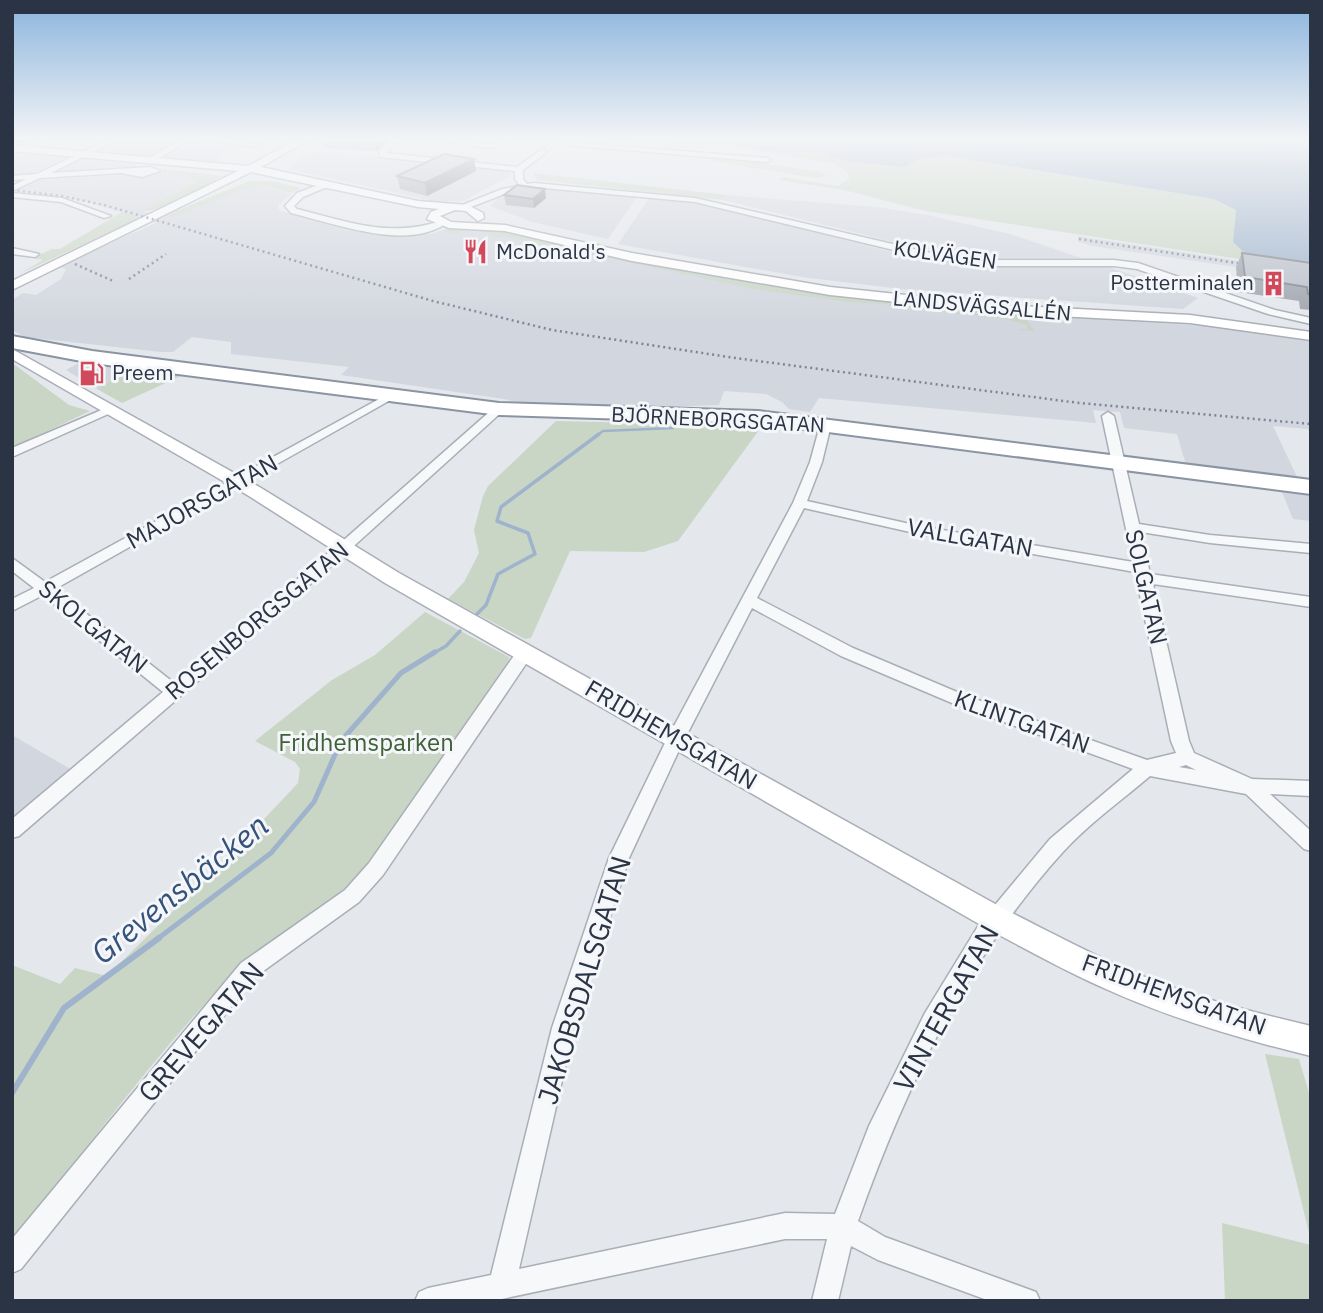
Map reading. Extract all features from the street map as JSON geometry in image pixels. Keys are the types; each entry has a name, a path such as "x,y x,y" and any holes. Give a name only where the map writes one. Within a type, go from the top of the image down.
{"highway":[{"name":"FRIDHEMSGATAN","path":"12,342 31,353"},
{"name":"BJÖRNEBORGSGATAN","path":"31,353 125,361 499,409 703,414 825,425 1311,487"}],"main road":[{"path":"12,287 75,252 194,201"},
{"name":"LANDSVÄGSALLÉN","path":"377,201 442,221 466,224 478,215"},
{"name":"LANDSVÄGSALLÉN","path":"404,201 457,208 655,261"},
{"path":"442,221 457,208"},
{"name":"LANDSVÄGSALLÉN","path":"442,221 505,228 655,261 881,297 1038,312 1190,319 1311,336"},
{"path":"31,353 57,377"},
{"name":"FRIDHEMSGATAN","path":"31,353 57,377 239,483 342,548 996,919 1093,969 1251,1027 1311,1041"}],"street":[{"path":"66,201 107,216"},
{"path":"291,201 290,208 370,229 421,231 442,221"},
{"name":"KOLVÄGEN","path":"457,208 477,201"},
{"name":"KOLVÄGEN","path":"478,215 490,201"},
{"name":"KOLVÄGEN","path":"700,201 887,248 940,257 1006,263 1123,264 1150,270 1272,312 1311,321"},
{"path":"12,251 35,254"},
{"name":"MAJORSGATAN","path":"12,606 239,483 390,396"},
{"path":"12,453 111,409"},
{"name":"ROSENBORGSGATAN","path":"12,830 342,548 499,409"},
{"name":"SOLGATAN","path":"1108,416 1180,741 1187,758"},
{"name":"JAKOBSDALSGATAN","path":"502,1284 572,997 619,858 676,739 800,503 816,462 825,425"},
{"name":"VALLGATAN","path":"800,503 919,530 1142,573 1311,601"},
{"path":"1133,527 1210,539 1311,548"},
{"name":"SKOLGATAN","path":"12,563 173,691"},
{"name":"KLINTGATAN","path":"750,601 847,652 958,699 1148,767 1251,788 1278,786 1311,789"},
{"name":"GREVEGATAN","path":"12,1260 248,970 330,914 376,869 526,651"},
{"path":"1148,767 1187,758 1251,788 1311,844"},
{"name":"VINTERGATAN","path":"825,1301 844,1227 886,1115 933,1021 996,919 1057,845 1148,767"},
{"path":"428,1301 785,1226 844,1227 878,1247 1027,1301"}],"shaded area":[{"path":"84,201 160,201 143,211 151,214 141,218"},
{"path":"214,201 282,201 278,205 279,210 284,212 356,230 431,234 456,226 702,273 803,289 996,313 1207,326 1311,341 1311,435 1308,429 1273,426 1298,479 1186,465 1177,434 1124,428 1120,412 1093,410 1096,423 819,398 810,412 789,409 766,394 724,391 719,405 638,408 535,406 341,375 349,367 231,354 231,342 192,337 173,352 161,352 25,337 12,330 12,300 23,293 36,295 61,279 66,269 59,267 65,263 156,223 151,221 164,216 172,217"},
{"path":"495,201 634,201 608,239 532,222 490,206"},
{"path":"647,201 679,201 719,207 911,257 957,264 1106,266 1198,298 1183,309 901,289 802,277 618,244"},
{"path":"728,201 804,201 876,207 927,215 1010,234 1081,258 1002,258 922,249"},
{"path":"1078,236 1311,272 1311,278 1093,246 1078,242"},
{"path":"77,364 129,369 97,389 66,370"},
{"path":"1282,492 1311,496 1311,521 1293,519"},
{"path":"12,735 72,770 12,820"}],"green space":[{"path":"160,201 174,201 160,208 142,211"},
{"path":"200,201 214,201 172,217 164,216"},
{"path":"888,201 1219,201 1236,210 1233,242 1311,270 926,211"},
{"path":"122,212 141,218 21,273 43,260 33,258 52,249 60,249"},
{"path":"448,227 490,228 702,273 803,289 1013,315 1027,320 1034,331 1020,330 1027,329 1027,325 1007,319 899,309 886,304 848,302 755,289 466,229 455,234 443,231"},
{"path":"15,365 69,405 90,411 12,448 12,367"},
{"path":"129,369 181,376 122,403 97,389"},
{"path":"556,421 762,426 678,541 644,552 570,551 531,638 525,639 448,599 464,582 479,553 474,530 488,486"},
{"name":"Fridhemsparken","path":"425,612 509,657 508,664 365,868 333,898 264,947 232,975 146,1072 12,1242 12,965 60,984 75,968 107,976 233,852 298,783 300,769 295,762 255,741 332,680 375,655"},
{"path":"1265,1054 1299,1059 1311,1100 1311,1241"},
{"path":"1222,1223 1311,1245 1311,1301 1225,1301"}],"water":[{"path":"1219,201 1311,201 1311,266 1248,256 1233,242 1236,210"}],"building":[{"path":"1242,253 1311,263 1311,295 1308,294 1307,287 1245,277"}],"waterway":[{"name":"Grevensbäcken","path":"596,436 603,431 673,428"},
{"name":"Grevensbäcken","path":"477,614 486,605 498,574 535,554 528,533 497,521 501,507 599,434"},
{"name":"Grevensbäcken","path":"432,654 446,646 460,631"},
{"name":"Grevensbäcken","path":"156,940 271,853 314,802 341,741 401,673 435,652"},
{"name":"Grevensbäcken","path":"12,1093 64,1008 159,938"}],"railway":[{"path":"87,201 433,301 552,330 735,358 1079,403 1311,424"},
{"path":"1079,239 1256,266"},
{"path":"129,279 166,254"},
{"path":"75,264 113,281"}],"place":[{"name":"McDonald's","path":"476,252"},
{"name":"Postterminalen","path":"1274,283"},
{"name":"Preem","path":"92,373"}]}
